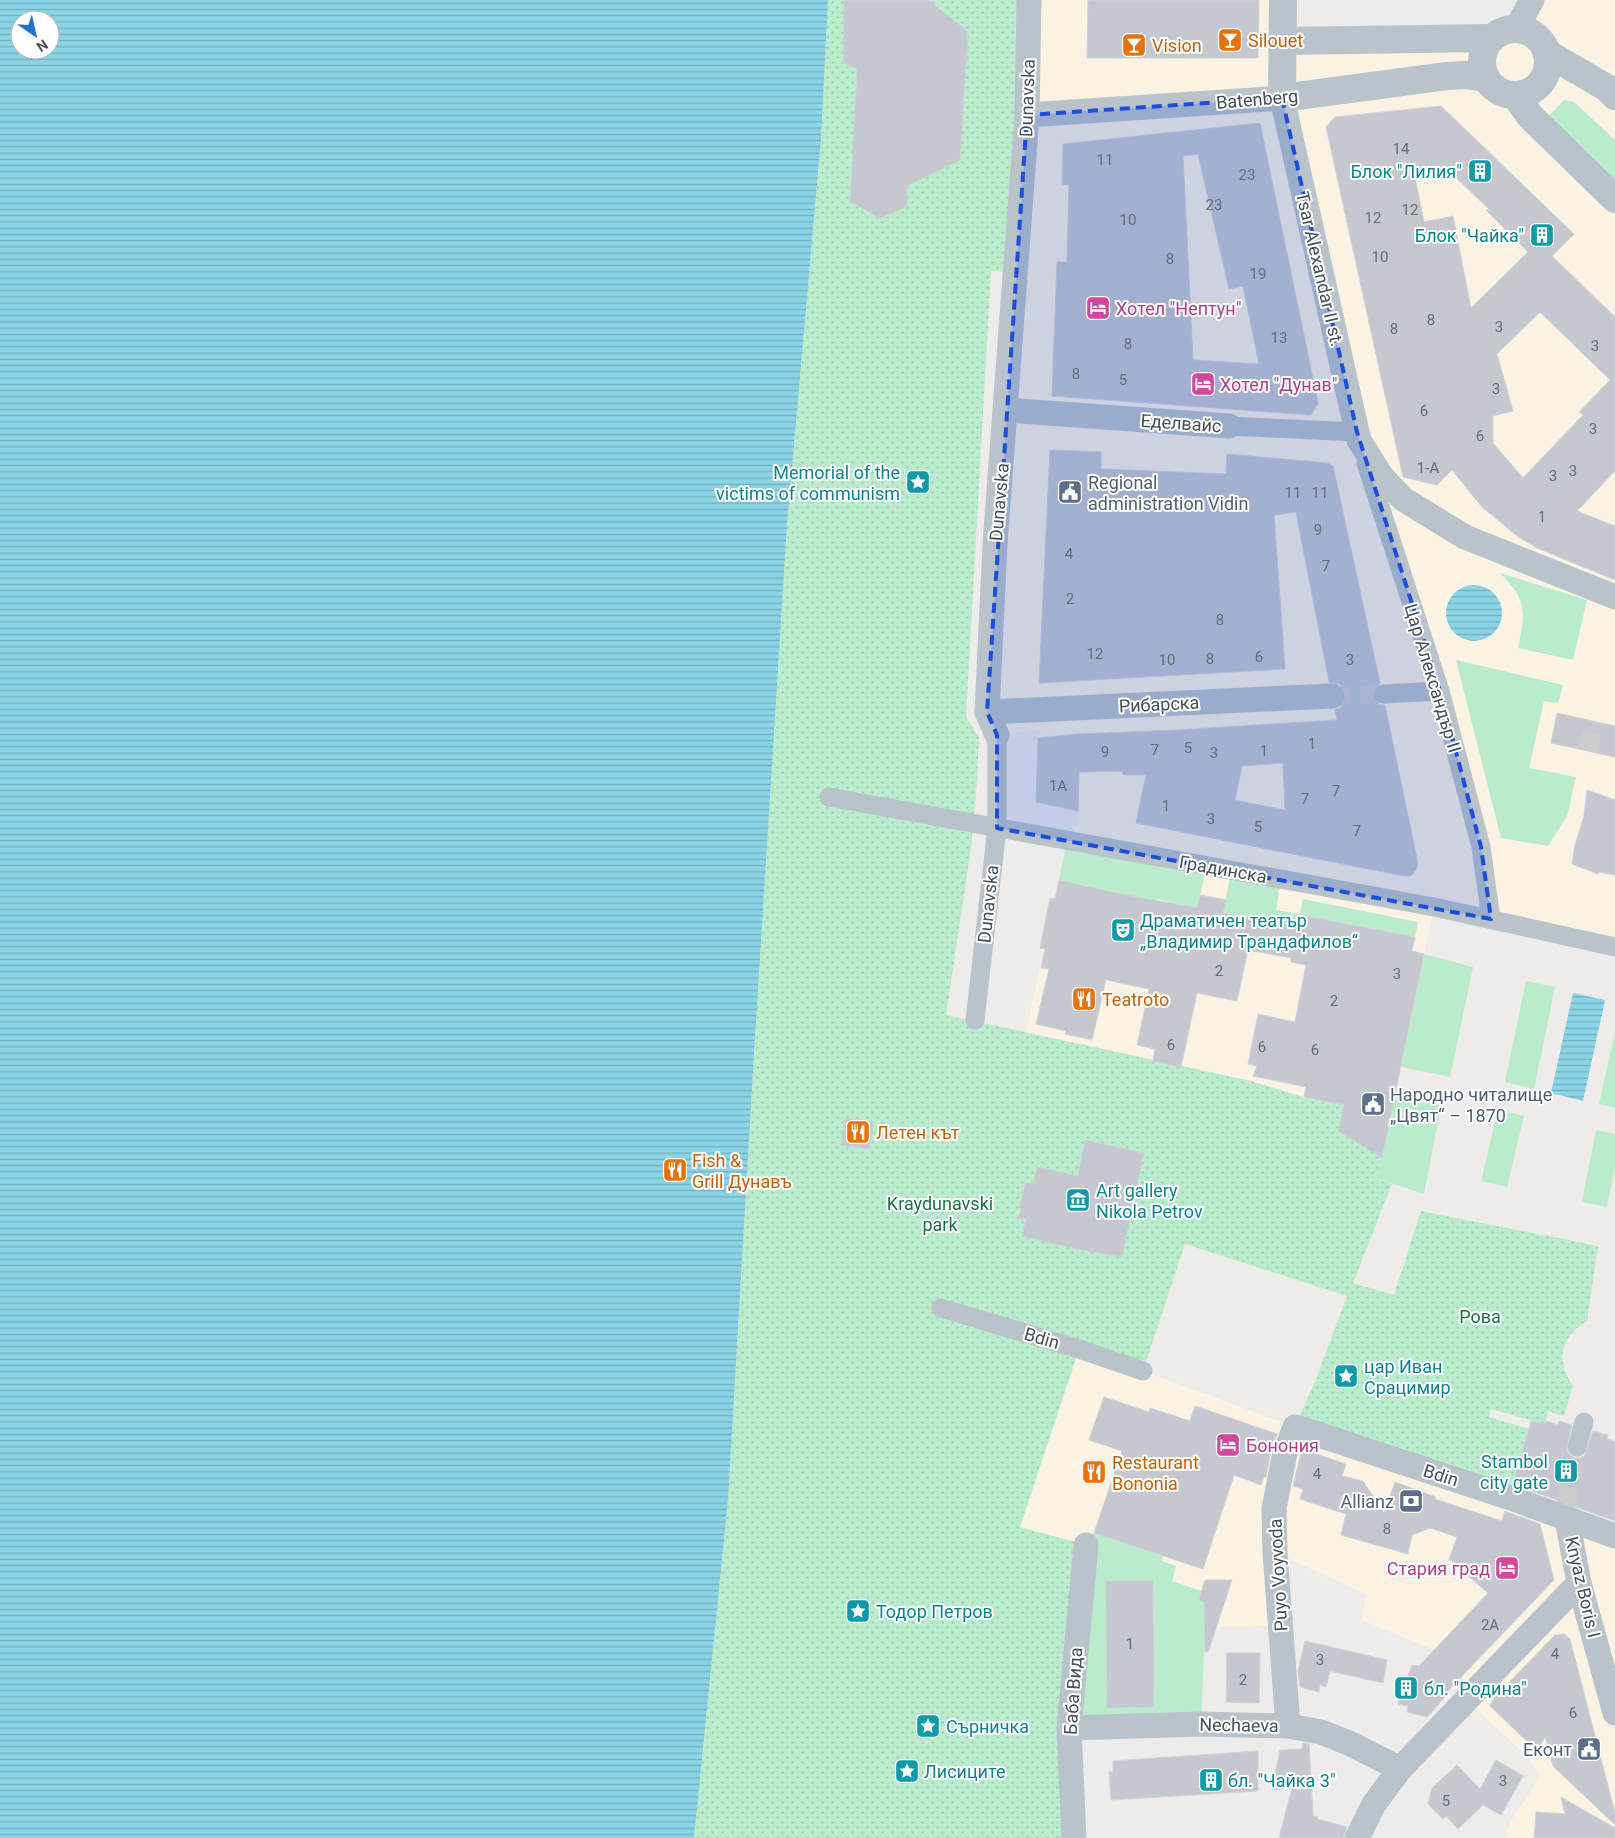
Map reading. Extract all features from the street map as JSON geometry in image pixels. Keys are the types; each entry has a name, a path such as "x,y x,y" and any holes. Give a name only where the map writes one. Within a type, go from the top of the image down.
{"street":[{"name":"Dunavska","path":"975,1020 996,828 997,735 987,712 995,544 1027,115 1029,0"},
{"path":"1282,98 1281,41 1283,0"},
{"path":"1281,41 1504,34 1528,31 1543,44 1547,53 1546,73 1534,88 1525,93 1515,95 1506,94 1498,90 1486,78 1482,58 1485,48 1504,34 1532,0"},
{"path":"1547,53 1607,88 1615,96"},
{"name":"Batenberg","path":"1027,115 1282,98 1447,76 1466,75 1486,78"},
{"path":"1515,95 1530,116 1615,199"},
{"name":"Tsar Alexandar II st.","path":"1282,98 1358,436 1382,477 1403,499 1465,537 1615,597"},
{"name":"Еделвайс","path":"1006,410 1358,436"},
{"name":"Цар Александър II","path":"1358,436 1440,691 1480,847 1491,919"},
{"path":"1383,694 1440,691"},
{"name":"Рибарска","path":"987,712 1332,696"},
{"name":"Градинска","path":"829,797 1434,907 1615,947"},
{"name":"Bdin","path":"941,1308 1079,1349 1143,1371"},
{"path":"1577,1447 1584,1422"},
{"name":"Bdin","path":"1295,1427 1508,1497 1566,1514 1615,1536"},
{"name":"Puyo Voyvoda","path":"1288,1726 1275,1553 1274,1508 1285,1453 1295,1427"},
{"name":"Knyaz Boris I","path":"1566,1514 1579,1583 1615,1713"},
{"name":"Баба Вида","path":"1074,1838 1069,1728 1086,1545"},
{"path":"1357,1838 1374,1804 1400,1769 1579,1583"},
{"name":"Nechaeva","path":"1069,1728 1202,1724 1288,1726 1328,1734 1400,1769"}],"highlighted area":[{"path":"1282,98 1357,432 1440,691 1481,847 1491,919 997,828 997,735 987,712 1027,115"}],"shaded area":[{"path":"1029,0 1283,0 1281,41 1492,38 1532,0 1615,0 1615,947 1434,907 1382,1158 1338,1131 1343,1105 1303,1097 1251,1081 1026,1032 1044,949 1040,948 1050,899 1055,899 1065,849 1073,843 1078,811 1037,802 1040,730 997,735"},
{"path":"1079,1349 1295,1427 1615,1536 1615,1838 1506,1838 1510,1822 1535,1785 1540,1774 1525,1754 1466,1700 1476,1690 1434,1650 1362,1620 1366,1594 1276,1553 1281,1626 1205,1627 1020,1527"}],"green space":[{"name":"Kraydunavski park","path":"828,0 1029,0 1016,272 991,271 966,717 979,737 977,782 971,848 946,1015 1251,1081 1303,1097 1344,1105 1338,1131 1382,1158 1376,1178 1392,1184 1353,1283 1394,1295 1421,1211 1598,1246 1587,1321 1571,1334 1563,1350 1564,1367 1573,1386 1564,1416 1548,1411 1545,1424 1491,1409 1489,1417 1529,1429 1511,1492 1295,1427 1316,1379 1347,1296 1185,1244 1143,1371 1079,1349 1020,1527 1086,1545 1074,1838 694,1838 728,1500 787,525 821,139"},
{"path":"1564,100 1574,102 1615,140 1615,187 1549,116"},
{"path":"1500,573 1587,600 1573,660 1518,648 1523,615 1522,607 1515,591"},
{"path":"1456,660 1563,685 1558,703 1544,701 1529,768 1576,777 1567,816 1548,846 1501,838"},
{"path":"1065,849 1205,873 1197,909 1157,899 1156,901 1089,888 1089,886 1059,880"},
{"path":"1230,877 1280,884 1276,910 1300,914 1303,899 1418,922 1415,937 1301,915 1298,927 1223,913"},
{"path":"1424,954 1473,967 1450,1077 1401,1067"},
{"path":"1526,981 1555,987 1534,1089 1505,1082"},
{"path":"1615,1032 1615,1108 1599,1104"},
{"path":"1395,1097 1441,1106 1424,1194 1376,1178"},
{"path":"1498,1110 1524,1116 1507,1187 1481,1181"},
{"path":"1596,1130 1615,1134 1615,1167 1607,1207 1582,1202"},
{"path":"1094,1533 1163,1556 1162,1561 1176,1566 1172,1581 1201,1591 1199,1600 1207,1603 1201,1724 1069,1728 1086,1545"}],"water":[{"path":"0,0 828,0 821,139 787,525 728,1500 694,1838 0,1838"},
{"path":"1468,585 1480,585 1490,589 1498,597 1502,613 1498,629 1490,637 1480,641 1468,641 1458,637 1450,629 1446,619 1446,607 1450,597 1458,589"},
{"path":"1573,993 1605,1000 1583,1101 1551,1093"}],"building":[{"path":"844,0 929,0 968,32 960,160 907,186 907,206 880,218 850,202 857,69 843,63"},
{"path":"1088,0 1259,0 1258,58 1087,58"},
{"path":"1441,106 1574,234 1552,256 1615,317 1615,471 1577,511 1615,526 1615,580 1537,548 1517,536 1482,507 1452,470 1437,485 1403,477 1326,127 1335,117","holes":["1444,169 1447,173 1451,173 1490,210 1486,210 1528,252 1471,308 1453,216 1424,222 1415,177 1445,173","1540,312 1610,380 1579,412 1583,415 1523,478 1493,443 1493,416 1513,411 1497,354"]},
{"path":"1260,123 1318,403 1311,415 1052,396 1057,262 1067,262 1069,185 1062,184 1063,144","holes":["1198,154 1229,289 1243,286 1259,364 1193,360 1183,156"]},
{"path":"1050,450 1101,452 1101,469 1226,474 1227,454 1327,463 1333,466 1380,683 1373,688 1372,695 1377,704 1385,705 1418,864 1416,870 1411,876 1404,876 1136,823 1146,775 1123,775 1123,771 1079,772 1078,811 1036,802 1038,738 1079,734 1337,720 1335,710 1344,703 1346,696 1344,689 1339,684 1329,682 1296,512 1274,515 1285,669 1039,683","holes":["1283,763 1285,810 1235,800 1242,766"]},
{"path":"1557,713 1615,726 1615,757 1551,743"},
{"path":"1587,790 1615,800 1615,875 1599,872 1598,874 1572,864 1575,845 1584,816"},
{"path":"1059,880 1197,908 1200,895 1226,900 1223,913 1298,927 1300,915 1415,937 1412,951 1424,954 1382,1158 1338,1131 1344,1105 1304,1097 1306,1087 1253,1076 1257,1066 1248,1064 1258,1014 1295,1022 1306,965 1291,962 1291,958 1248,950 1237,1001 1197,993 1181,1067 1153,1061 1155,1049 1137,1045 1149,989 1106,980 1092,1040 1065,1034 1066,1031 1036,1024 1049,969 1041,968 1045,949 1040,948 1050,898 1055,899"},
{"path":"845,1118 873,1122 869,1149 841,1145"},
{"name":"Art gallery Nikola Petrov","path":"1085,1140 1144,1153 1122,1257 1081,1250 1022,1236 1026,1219 1018,1218 1026,1183 1033,1184 1037,1167 1078,1176"},
{"name":"Бонония","path":"1104,1397 1149,1412 1150,1408 1190,1421 1195,1406 1277,1434 1271,1450 1266,1477 1264,1477 1261,1485 1234,1475 1203,1569 1094,1533 1122,1451 1089,1440"},
{"name":"Stambol city gate","path":"1531,1421 1545,1424 1546,1421 1558,1425 1559,1421 1572,1425 1566,1449 1574,1458 1580,1458 1585,1455 1593,1431 1608,1435 1607,1439 1615,1442 1615,1521 1513,1484"},
{"path":"1302,1449 1346,1464 1342,1476 1363,1481 1384,1513 1395,1482 1436,1497 1435,1499 1502,1521 1505,1511 1540,1524 1554,1580 1445,1694 1444,1698 1427,1717 1407,1712 1408,1706 1398,1704 1412,1665 1419,1666 1488,1593 1463,1571 1464,1566 1449,1560 1457,1537 1430,1528 1412,1535 1408,1554 1341,1535 1346,1514 1300,1499 1303,1489 1293,1486"},
{"path":"1205,1580 1232,1580 1208,1652 1205,1652 1204,1602 1199,1600"},
{"path":"1106,1581 1153,1581 1154,1707 1107,1708"},
{"path":"1564,1634 1570,1639 1615,1813 1615,1825 1553,1766 1545,1737 1537,1751 1490,1706 1494,1698 1555,1635"},
{"path":"1305,1641 1387,1660 1383,1683 1330,1671 1326,1687 1320,1685 1319,1692 1300,1687 1298,1671"},
{"path":"1227,1653 1260,1653 1259,1703 1226,1702"},
{"path":"1303,1743 1309,1744 1313,1816 1318,1817 1317,1819 1347,1827 1343,1838 1279,1838 1292,1788 1272,1790 1280,1750 1302,1749"},
{"name":"бл. \"Чайка 3\"","path":"1258,1751 1258,1791 1111,1800 1109,1772 1113,1772 1113,1761"},
{"path":"1496,1760 1523,1776 1501,1815 1483,1805 1458,1829 1446,1816 1443,1819 1428,1804 1432,1788 1457,1765 1480,1789"},
{"path":"1561,1797 1615,1828 1615,1838 1534,1838 1536,1812 1565,1814"}],"tunnel":[{"path":"1332,696 1383,694"},
{"path":"1588,751 1594,722"},
{"path":"1566,1506 1577,1447"}],"place":[{"name":"Silouet","path":"1230,40"},
{"name":"Vision","path":"1134,45"},
{"name":"Блок \"Лилия\"","path":"1480,171"},
{"name":"Блок \"Чайка\"","path":"1542,235"},
{"name":"Хотел \"Нептун\"","path":"1098,308"},
{"name":"Хотел \"Дунав\"","path":"1203,384"},
{"name":"Memorial of the victims of communism","path":"918,482"},
{"name":"Regional administration Vidin","path":"1070,492"},
{"name":"Драматичен театър „Владимир Трандафилов“","path":"1123,930"},
{"name":"Teatroto","path":"1084,999"},
{"name":"Народно читалище „Цвят“ – 1870","path":"1373,1104"},
{"name":"Летен кът","path":"858,1132"},
{"name":"Fish & Grill Дунавъ","path":"675,1170"},
{"name":"Art gallery Nikola Petrov","path":"1078,1200"},
{"name":"цар Иван Срацимир","path":"1346,1376"},
{"name":"Бонония","path":"1228,1445"},
{"name":"Stambol city gate","path":"1566,1471"},
{"name":"Restaurant Bononia","path":"1094,1472"},
{"name":"Allianz","path":"1411,1501"},
{"name":"Стария град","path":"1507,1568"},
{"name":"Тодор Петров","path":"858,1611"},
{"name":"бл. \"Родина\"","path":"1406,1688"},
{"name":"Сърничка","path":"928,1726"},
{"name":"Еконт","path":"1589,1749"},
{"name":"Лисиците","path":"907,1771"},
{"name":"бл. \"Чайка 3\"","path":"1211,1780"}],"park label":[{"name":"Рова","path":"1480,1316"}]}
